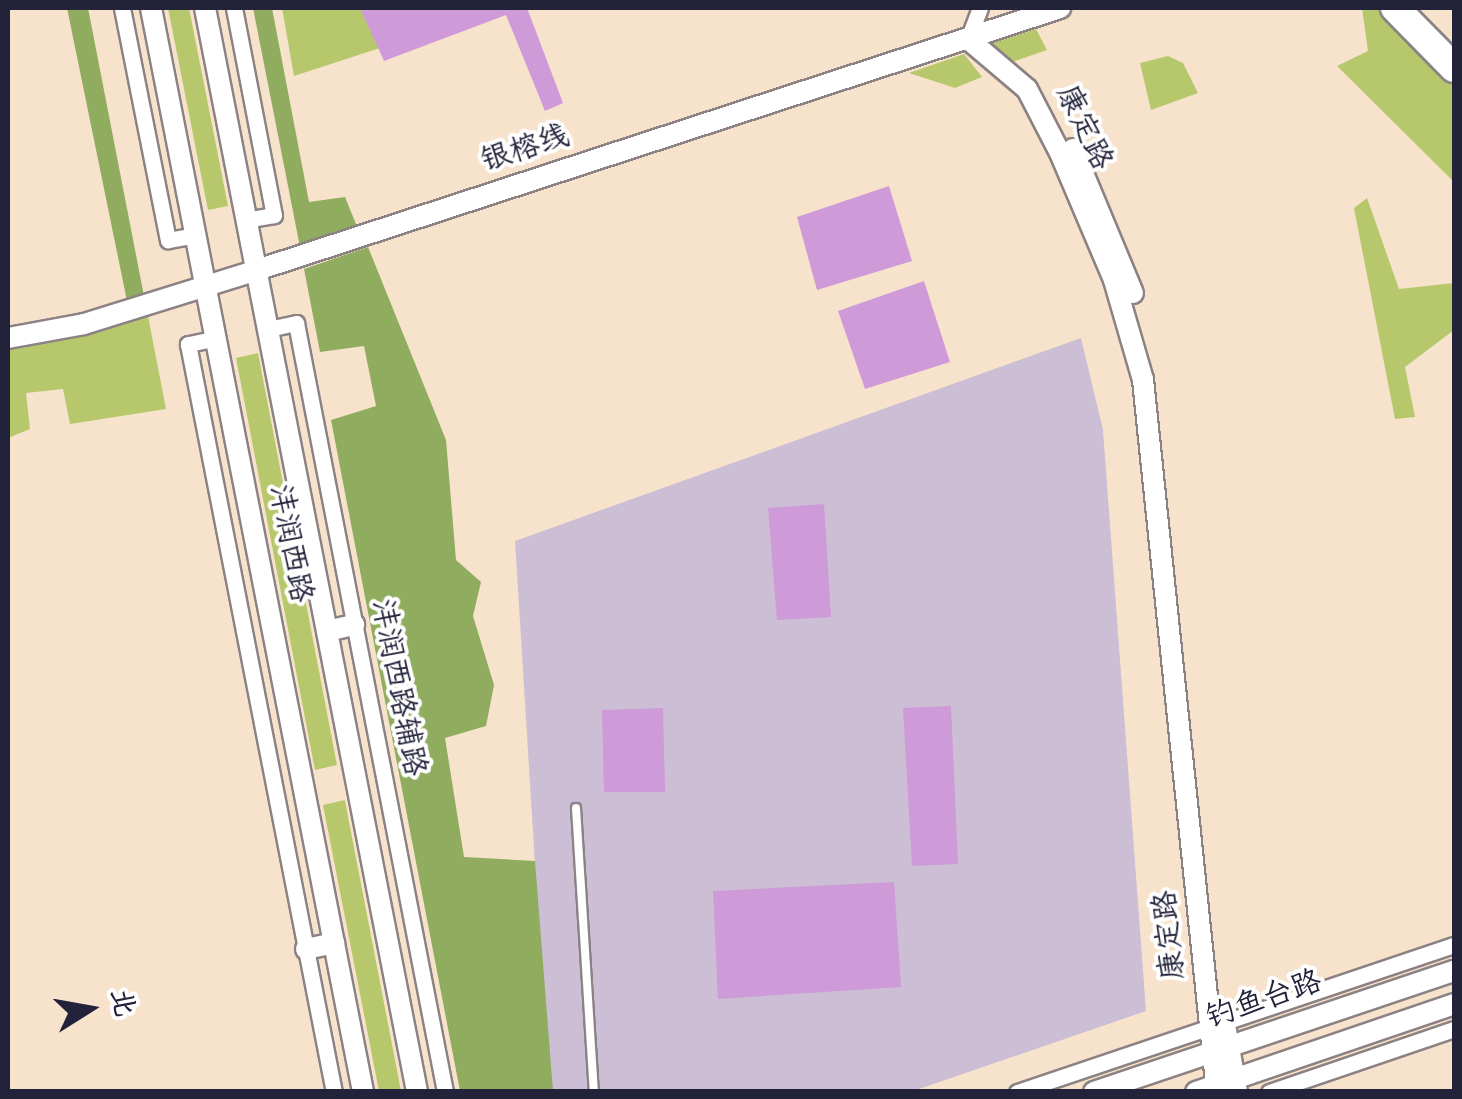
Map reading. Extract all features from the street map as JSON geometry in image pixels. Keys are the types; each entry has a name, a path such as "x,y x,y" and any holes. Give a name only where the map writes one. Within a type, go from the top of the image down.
{"highway":[{"path":"1395,8 1454,68"}],"main road":[{"name":"沣润西路","path":"151,8 363,1092"},
{"name":"沣润西路","path":"205,8 417,1092"},
{"name":"银榕线","path":"8,338 206,286 1060,8"},
{"name":"康定路","path":"968,38 1010,76 1038,83 1094,192 1158,390 1218,1024 1220,1087"},
{"path":"327,630 354,625"},
{"path":"306,949 334,943"},
{"name":"钓鱼台路","path":"1094,1092 1454,971"},
{"path":"1360,1002 1370,1033"},
{"name":"钓鱼台路","path":"1220,1087 1454,1004"}],"street":[{"path":"122,8 168,240 196,235"},
{"path":"234,8 274,215 247,220"},
{"path":"968,38 980,8"},
{"name":"沣润西路辅路","path":"268,328 296,323 445,1092"},
{"path":"217,338 188,344 334,1092"},
{"path":"1017,1092 1454,945"},
{"path":"1269,1092 1454,1030"}],"lane":[{"path":"576,808 594,1092"}],"shaded area":[{"path":"1081,338 1103,430 1146,1011 913,1091 549,1091 515,541"}],"green space":[{"path":"67,8 88,8 144,296 127,301"},
{"path":"168,8 189,8 228,206 208,210"},
{"path":"253,8 272,8 309,202 345,197 358,229 300,247"},
{"path":"282,8 369,8 383,47 294,76"},
{"path":"1362,8 1382,8 1454,83 1454,182 1337,66 1368,51"},
{"path":"1036,29 1047,50 998,67 981,47"},
{"path":"964,54 982,77 955,88 909,73"},
{"path":"1168,56 1183,63 1198,93 1151,110 1140,63"},
{"path":"1367,198 1399,289 1454,283 1454,330 1405,367 1415,417 1395,419 1354,208"},
{"path":"368,247 446,440 456,560 481,582 473,616 494,685 486,726 445,738 464,857 535,861 553,1091 460,1091 331,420 376,406 364,346 320,352 304,269"},
{"path":"148,316 166,409 70,424 63,389 26,393 30,429 8,438 8,350"},
{"path":"258,353 337,765 315,770 236,358"},
{"path":"345,800 401,1091 379,1091 323,805"}],"building":[{"path":"360,8 527,8 563,103 545,111 506,15 384,61"},
{"path":"889,186 912,261 817,290 797,217"},
{"path":"924,281 950,362 865,389 838,311"},
{"path":"824,504 831,617 777,620 768,508"},
{"path":"951,706 958,864 912,866 903,708"},
{"path":"663,708 665,792 604,792 602,710"},
{"path":"894,882 901,987 718,999 713,891"}]}
